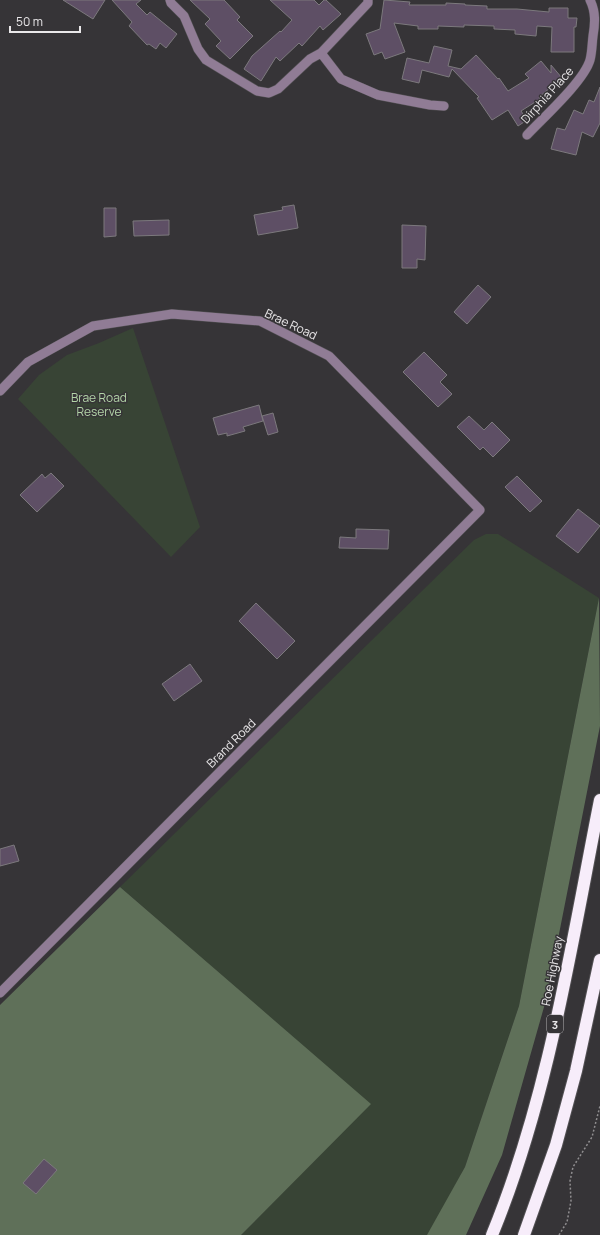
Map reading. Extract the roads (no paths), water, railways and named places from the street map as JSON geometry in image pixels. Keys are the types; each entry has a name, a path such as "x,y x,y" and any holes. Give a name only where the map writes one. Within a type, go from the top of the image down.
{"highway":[{"name":"Roe Highway","path":"492,1235 522,1151 541,1088 560,1007 600,800"},
{"path":"524,1235 556,1145 576,1071 600,960"}],"street":[{"path":"170,0 170,3 184,16 201,55 206,60 257,91 268,93 274,92 310,59 321,53 368,3 368,0"},
{"name":"Dirphia Place","path":"527,135 571,90 590,61 594,10 590,0"},
{"path":"321,53 341,79 347,82 378,95 430,105 444,106"},
{"name":"Brae Road","path":"0,391 28,362 93,326 172,314 260,321 328,356 480,510"},
{"name":"Brand Road","path":"0,993 480,510"}],"park label":[{"name":"Brae Road Reserve","path":"99,404"}]}
